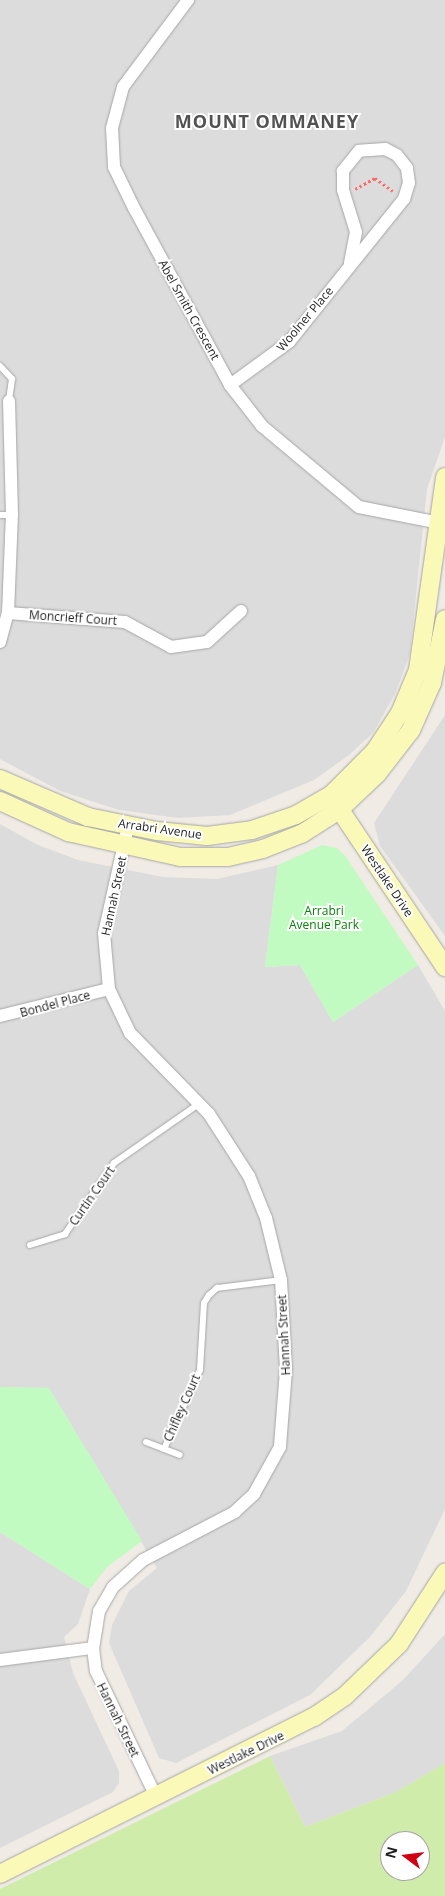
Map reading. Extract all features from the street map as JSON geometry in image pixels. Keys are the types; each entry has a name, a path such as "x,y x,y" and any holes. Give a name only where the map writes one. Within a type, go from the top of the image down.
{"street":[{"name":"Abel Smith Crescent","path":"188,0 123,86 112,128 114,167 230,385 262,426 359,507 441,524"},
{"name":"Woolner Place","path":"230,385 282,349 404,198 409,183 405,165 394,153 381,148 362,150 348,162 342,178 344,194 356,232 350,263"},
{"path":"0,642 8,614 6,516 9,401"},
{"name":"Arrabri Avenue","path":"0,800 68,832 124,847 180,857 228,857 263,849 303,833 335,802 376,752 400,714 418,670 441,524 445,476"},
{"name":"Moncrieff Court","path":"8,614 125,622 171,647 206,642 241,611"},
{"name":"Arrabri Avenue","path":"0,780 50,803 128,826 207,836 252,830 335,802 390,760 411,730 432,683 445,619"},
{"name":"Westlake Drive","path":"335,802 445,967"},
{"name":"Hannah Street","path":"128,826 104,933 110,989 130,1033 200,1103 248,1176 266,1218 282,1280 287,1396 285,1426 275,1462 254,1494 235,1512 143,1560 123,1575 103,1600 93,1648 101,1685 156,1797"},
{"name":"Bondel Place","path":"0,1016 110,989"},
{"name":"Westlake Drive","path":"0,1874 292,1730 345,1696 399,1644 445,1573"},
{"path":"0,1660 93,1648"}],"lane":[{"path":"0,366 12,379 9,401"},
{"name":"Curtin Court","path":"30,1245 65,1234 114,1163 200,1103"},
{"name":"Chifley Court","path":"164,1449 200,1370 204,1303 209,1295 217,1288 282,1280"},
{"name":"Chifley Court","path":"146,1442 180,1455"}],"path":[{"path":"344,194 375,178 404,198"}],"shaded area":[{"path":"0,0 445,0 445,437 427,489 410,654 395,694 373,733 349,755 314,780 230,815 178,818 119,810 60,791 0,759"},
{"path":"445,715 445,936 380,846 374,823"},
{"path":"0,824 38,845 78,860 163,877 217,879 278,865 265,967 300,965 333,1022 418,965 445,1011 445,1509 406,1591 370,1637 310,1695 176,1763 159,1758 109,1643 112,1625 129,1591 157,1568 49,1388 0,1387"},
{"path":"0,1532 90,1589 78,1624 64,1637 73,1673 119,1771 119,1783 113,1792 0,1848"},
{"path":"445,1634 445,1763 396,1792 305,1827 270,1756 342,1731 402,1681"}],"green space":[{"name":"Arrabri Avenue Park","path":"322,845 337,848 346,857 418,965 333,1022 300,965 265,967 278,865"},
{"path":"0,1387 49,1388 142,1541 107,1567 90,1589 0,1532"},
{"path":"270,1756 305,1827 396,1792 445,1763 445,1896 0,1896 0,1889"}],"district":[{"name":"MOUNT OMMANEY","path":"267,121"}]}
